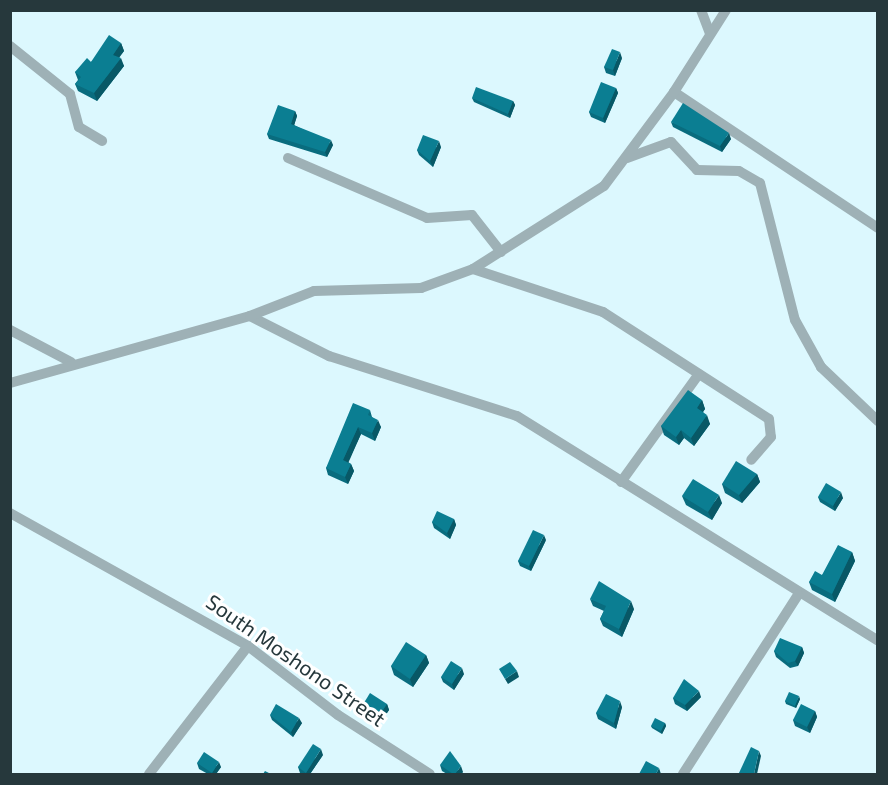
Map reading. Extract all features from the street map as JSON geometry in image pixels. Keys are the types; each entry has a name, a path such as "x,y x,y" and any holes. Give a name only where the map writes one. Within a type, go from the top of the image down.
{"street":[{"path":"702,10 710,33"},
{"path":"10,383 71,362 250,316 314,291 421,288 474,269 584,203 626,158 675,92 726,10"},
{"path":"10,46 70,94 80,127 102,141"},
{"path":"675,92 878,228"},
{"path":"626,158 671,142 702,172 740,171 760,183 795,320 821,367 878,421"},
{"path":"288,158 427,218 472,215 501,252"},
{"path":"474,269 603,312 772,423 771,437 751,460"},
{"path":"250,316 329,356 506,410 798,595 878,641"},
{"path":"10,330 71,362"},
{"path":"621,482 699,374"},
{"name":"South Moshono Street","path":"10,513 248,646 338,715 430,774"},
{"path":"683,774 798,595"},
{"path":"149,774 248,646"}],"building":[{"path":"109,35 121,43 113,55 121,58 94,93 75,84 81,77 75,72 87,58 91,62"},
{"path":"612,49 620,52 613,70 604,67"},
{"path":"601,82 616,88 603,118 589,112"},
{"path":"476,87 513,101 508,114 472,98"},
{"path":"683,103 729,133 720,146 671,122"},
{"path":"278,105 295,111 291,124 331,140 325,152 267,134"},
{"path":"423,135 439,141 430,161 417,150"},
{"path":"688,390 702,400 697,408 707,415 691,438 681,430 676,437 661,426"},
{"path":"353,403 370,410 368,415 378,420 372,433 358,427 343,460 351,464 345,477 326,468"},
{"path":"736,461 757,474 739,495 722,484"},
{"path":"693,479 719,495 708,512 682,496"},
{"path":"826,483 841,492 833,506 818,497"},
{"path":"437,511 454,519 447,533 432,522"},
{"path":"533,530 544,535 529,566 518,561"},
{"path":"838,545 852,552 832,594 809,582 815,571 822,575"},
{"path":"599,581 631,601 619,629 600,619 606,606 590,599"},
{"path":"780,638 802,647 795,661 788,663 774,651"},
{"path":"406,642 426,655 410,679 391,666"},
{"path":"451,661 462,668 452,684 441,677"},
{"path":"510,662 517,671 505,679 499,669"},
{"path":"684,679 699,691 685,705 673,698"},
{"path":"789,692 799,696 795,706 785,701"},
{"path":"370,693 387,704 378,717 362,706"},
{"path":"606,694 620,701 614,723 596,713"},
{"path":"276,704 299,718 291,732 270,715"},
{"path":"801,704 815,711 807,727 793,720"},
{"path":"655,718 665,723 661,731 651,726"},
{"path":"313,744 321,749 306,773 298,767"},
{"path":"751,747 759,751 754,774 739,773"},
{"path":"450,751 461,766 455,774 440,765"},
{"path":"204,752 219,762 212,773 197,763"},
{"path":"646,761 659,768 656,774 639,774"}]}
